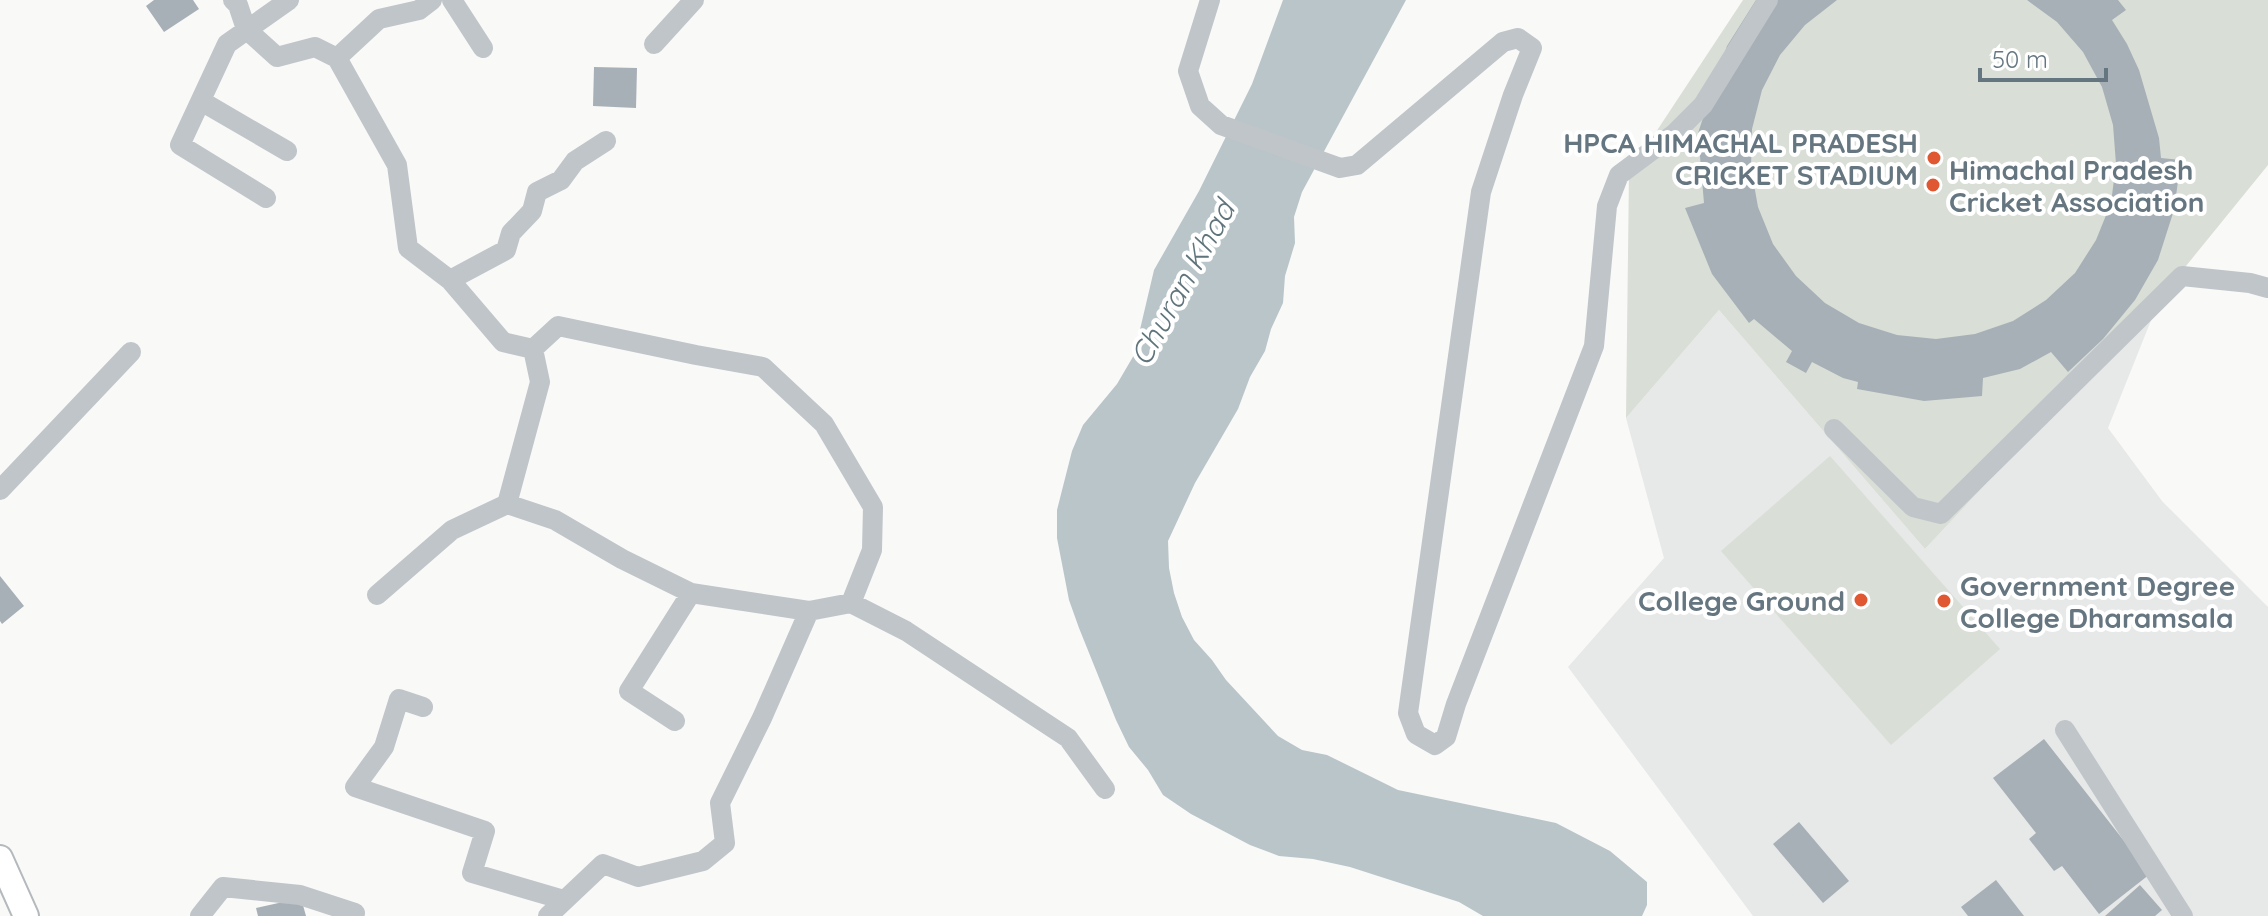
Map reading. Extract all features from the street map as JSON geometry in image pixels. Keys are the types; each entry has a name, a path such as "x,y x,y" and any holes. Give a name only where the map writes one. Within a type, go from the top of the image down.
{"main road":[{"path":"0,858 26,916"}],"street":[{"path":"233,0 238,5 246,29 277,57 315,47 337,58 397,165 408,248 450,280 503,342 533,349"},
{"path":"266,198 180,145 227,44 289,0"},
{"path":"337,58 379,19 419,10 432,0"},
{"path":"452,0 483,48"},
{"path":"654,44 694,0"},
{"path":"1210,0 1188,71 1200,106 1221,125 1340,168 1357,165 1503,42 1518,38 1532,48 1481,192 1408,713 1416,734 1435,745 1446,737 1594,346 1607,206 1619,175 1674,134 1703,105 1768,0"},
{"path":"201,101 287,151"},
{"path":"450,280 506,250 511,233 532,211 537,192 561,180 575,161 606,141"},
{"path":"1834,429 1913,507 1941,514 2182,276 2250,283 2268,288"},
{"path":"533,349 558,326 763,367 824,424 873,507 872,550 851,603"},
{"path":"507,504 540,382 533,349"},
{"path":"0,490 131,352"},
{"path":"377,595 452,530 507,504 555,520 622,559 691,593 809,611 851,603 906,631 1068,738 1105,789"},
{"path":"675,721 629,691 691,593"},
{"path":"548,916 603,864 638,877 703,861 725,843 720,803 809,611"},
{"path":"423,707 399,699 384,747 355,787 485,831 472,873 564,900"},
{"path":"2065,730 2183,916"},
{"path":"200,916 223,887 300,895 355,913"}],"shaded area":[{"path":"1743,0 2268,0 2268,165 2160,298 1925,549 1719,310 1626,418 1629,173"},
{"name":"Government Degree College Dharamsala","path":"2160,298 2108,428 2162,501 2268,607 2268,916 1753,916 1568,667 1664,558 1626,418 1719,310 1925,549"},
{"name":"College Ground","path":"1830,456 2000,649 1891,745 1721,551"}],"water":[{"name":"Churan Khad","path":"1283,0 1406,0 1302,192 1294,217 1295,243 1285,276 1283,303 1265,351 1168,541 1169,568 1182,617 1194,640 1226,680 1278,736 1302,750 1327,755 1398,790 1556,823 1610,851 1647,882 1647,905 1642,916 1483,916 1459,902 1350,867 1279,856 1250,845 1191,814 1163,795 1129,747 1079,628 1069,600 1057,538 1057,510 1072,451 1083,425 1117,384 1134,355 1154,270 1199,191 1252,84"}],"building":[{"path":"154,0 193,0 199,9 164,32 146,6"},
{"path":"1756,0 1837,0 1805,25 1780,55 1762,90 1752,129 1751,168 1758,207 1773,244 1796,276 1825,303 1859,323 1897,335 1936,339 1975,334 2013,321 2046,300 2075,273 2096,240 2111,203 2116,164 2113,125 2102,87 2083,52 2057,22 2027,0 2118,0 2126,10 2112,20 2139,70 2159,138 2161,158 2181,160 2174,210 2158,260 2135,300 2103,339 2068,372 2051,352 2020,369 1983,378 1982,396 1924,401 1857,389 1858,382 1812,362 1806,373 1786,362 1792,351 1754,319 1749,323 1712,274 1685,208 1704,203 1698,133 1727,46"},
{"path":"594,67 637,68 636,108 593,106"},
{"path":"0,576 24,606 2,624 0,621"},
{"path":"2044,739 2150,874 2099,914 2062,866 2054,871 2029,839 2036,833 1993,778"},
{"path":"1799,822 1849,881 1823,903 1773,844"},
{"path":"1996,880 2024,916 1968,916 1961,907"},
{"path":"2140,885 2162,910 2155,916 2105,916"},
{"path":"301,898 306,916 258,916 256,908"}],"place":[{"name":"HPCA HIMACHAL PRADESH CRICKET STADIUM","path":"1934,158"},
{"name":"Himachal Pradesh Cricket Association","path":"1933,185"},
{"name":"College Ground","path":"1861,600"},
{"name":"Government Degree College Dharamsala","path":"1944,601"}]}
